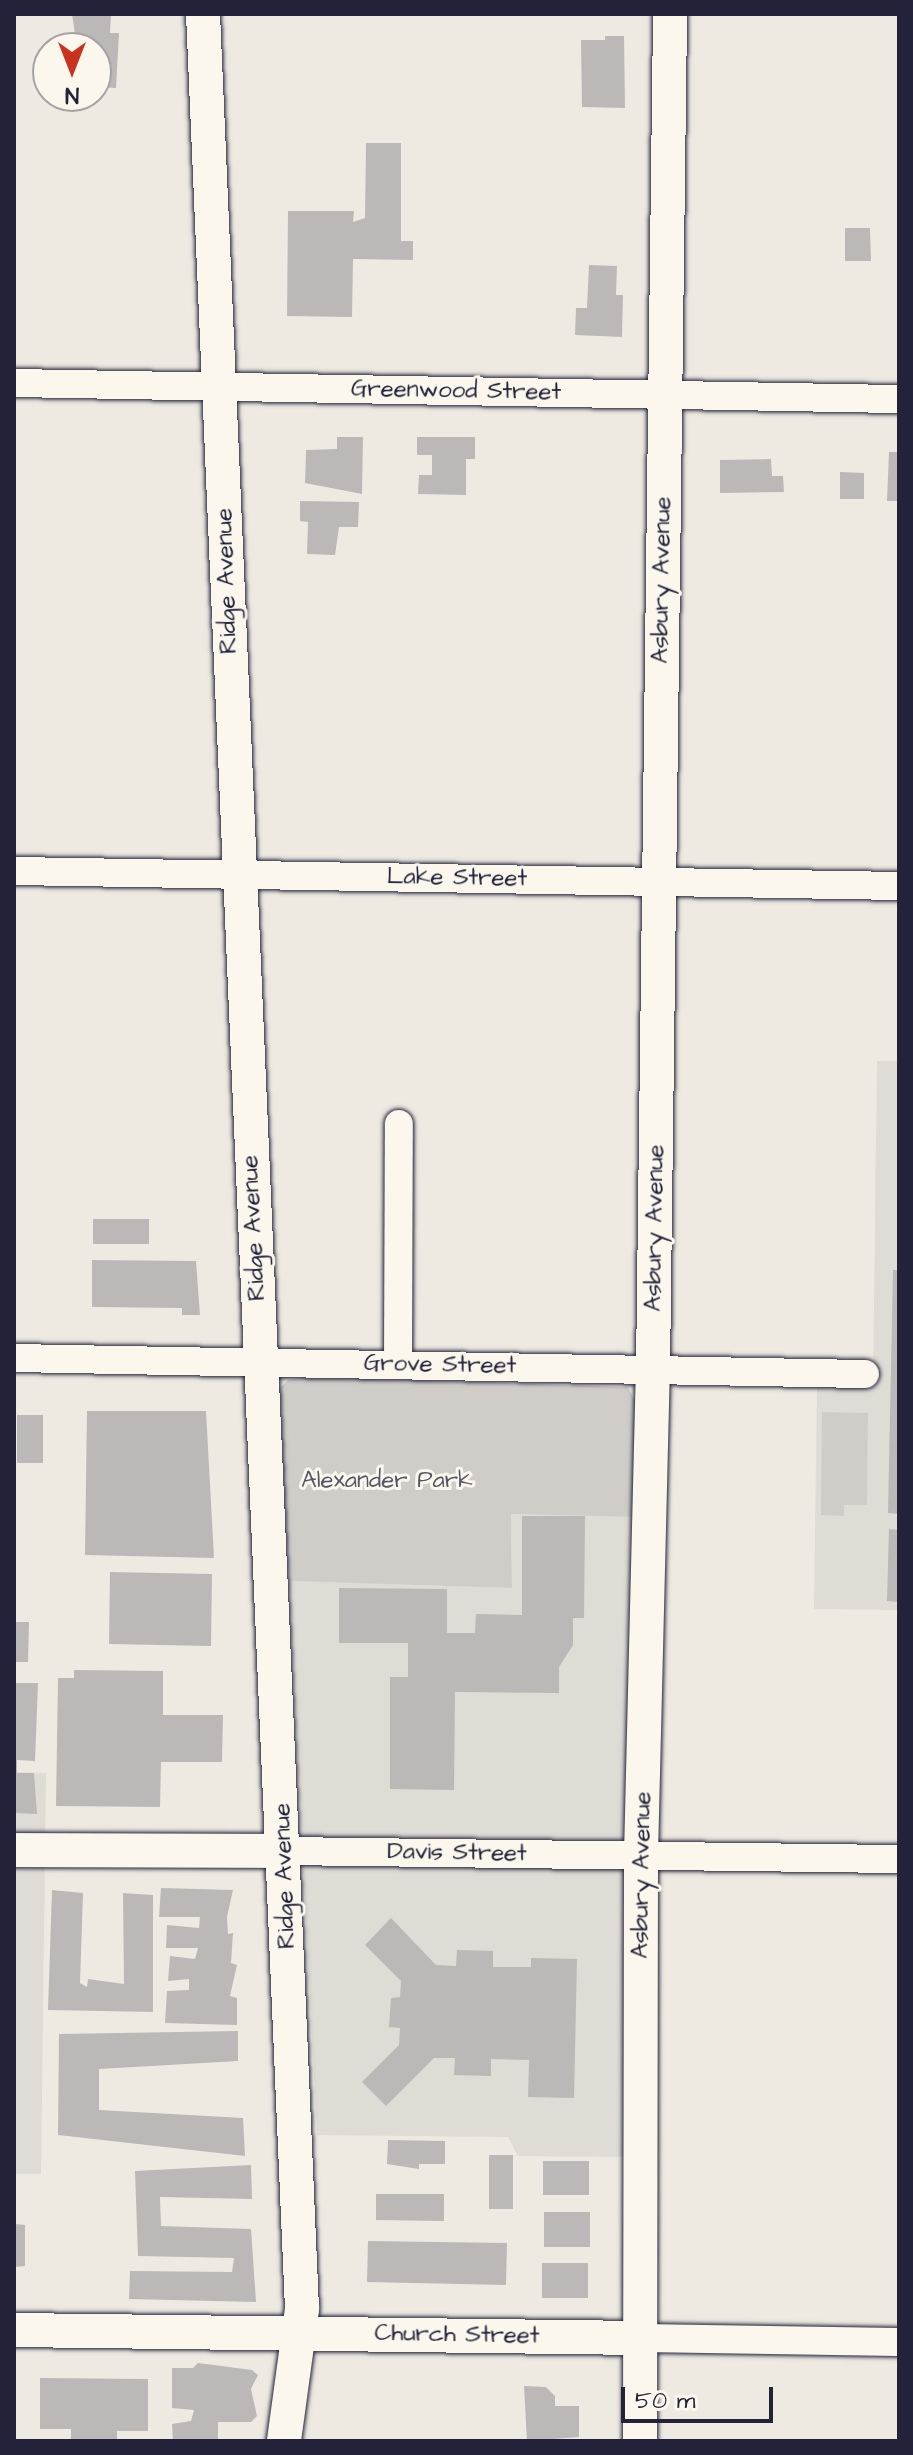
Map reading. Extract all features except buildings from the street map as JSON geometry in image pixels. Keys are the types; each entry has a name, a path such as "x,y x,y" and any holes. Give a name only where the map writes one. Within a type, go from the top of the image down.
{"main road":[{"name":"Ridge Avenue","path":"203,14 238,874 284,1851 302,2332 284,2441"},
{"name":"Asbury Avenue","path":"640,2441 641,1855 653,1370 670,14"},
{"name":"Davis Street","path":"14,1850 284,1851"},
{"name":"Church Street","path":"14,2330 640,2338"}],"street":[{"name":"Greenwood Street","path":"14,383 899,399"},
{"name":"Lake Street","path":"14,871 899,886"},
{"path":"398,1364 399,1124"},
{"name":"Grove Street","path":"14,1358 865,1374"},
{"name":"Davis Street","path":"284,1851 899,1859"},
{"name":"Church Street","path":"640,2338 899,2342"}],"shaded area":[{"path":"877,1061 899,1061 899,1610 814,1609 817,1386 873,1386"},
{"path":"511,1514 633,1517 624,2157 518,2156 508,2137 317,2135 289,1581 512,1588"},
{"path":"14,1772 46,1773 41,2174 14,2174"}],"green space":[{"name":"Alexander Park","path":"310,1377 628,1387 636,1403 633,1517 511,1514 512,1588 289,1581 280,1388 288,1380"},
{"path":"822,1412 868,1413 867,1505 844,1505 844,1516 821,1515"}]}
